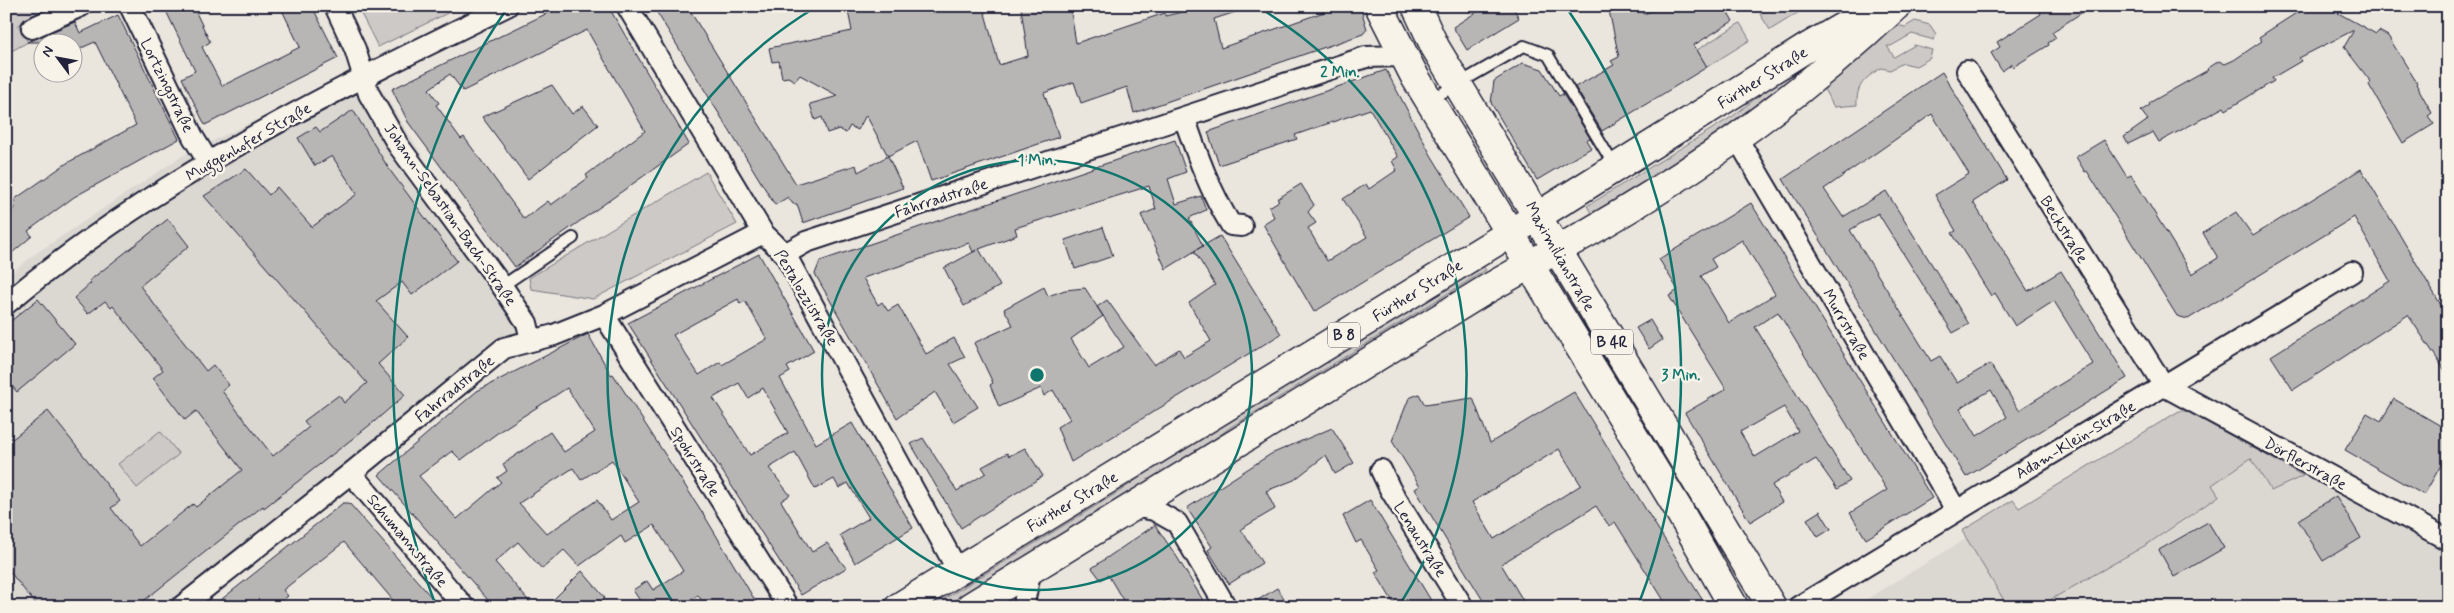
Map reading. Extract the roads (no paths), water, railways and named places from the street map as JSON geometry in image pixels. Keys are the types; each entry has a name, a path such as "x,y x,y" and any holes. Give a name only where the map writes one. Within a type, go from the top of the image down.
{"main road":[{"name":"Maximilianstraße","path":"1379,6 1404,56 1509,234 1672,499 1734,607"},
{"name":"Maximilianstraße","path":"1416,6 1432,40 1458,85 1772,607"},
{"name":"Fürther Straße","path":"899,607 1509,234 1808,47 1858,18 1886,6"},
{"name":"Fürther Straße","path":"970,607 1528,265 1557,250 1693,168 1737,138 1867,33 1896,6"}],"street":[{"path":"32,28 81,6"},
{"name":"Lortzingstraße","path":"130,6 193,137 209,163"},
{"name":"Johann-Sebastian-Bach-Straße","path":"335,6 355,49 369,94 398,146 502,286 527,323 531,340"},
{"name":"Muggenhofer Straße","path":"6,304 57,262 112,224 209,163 363,76 507,6"},
{"name":"Pestalozzistraße","path":"627,6 763,232 785,254 958,571"},
{"name":"Fahrradstraße","path":"785,254 806,242 1357,60 1373,55 1404,56"},
{"name":"Beckstraße","path":"1967,71 2164,386"},
{"path":"1184,117 1201,166 1220,206 1231,224 1242,226"},
{"name":"Murrstraße","path":"1737,138 1956,510"},
{"name":"Fahrradstraße","path":"181,607 351,473 504,348 554,335 604,315 763,232"},
{"name":"Adam-Klein-Straße","path":"1798,607 2352,272"},
{"name":"Spohrstraße","path":"604,315 788,607"},
{"name":"Dörflerstraße","path":"2164,386 2448,540"},
{"name":"Lenaustraße","path":"1381,470 1390,489 1463,607"},
{"name":"Schumannstraße","path":"351,473 464,607"},
{"path":"1133,506 1154,510 1177,523 1226,607"},
{"path":"1025,607 1025,592 1030,569"}],"lane":[{"path":"1430,100 1524,46 1540,51 1548,56 1616,168"},
{"path":"1808,47 1819,57 1821,62 1820,71"},
{"path":"502,286 573,238"}]}
